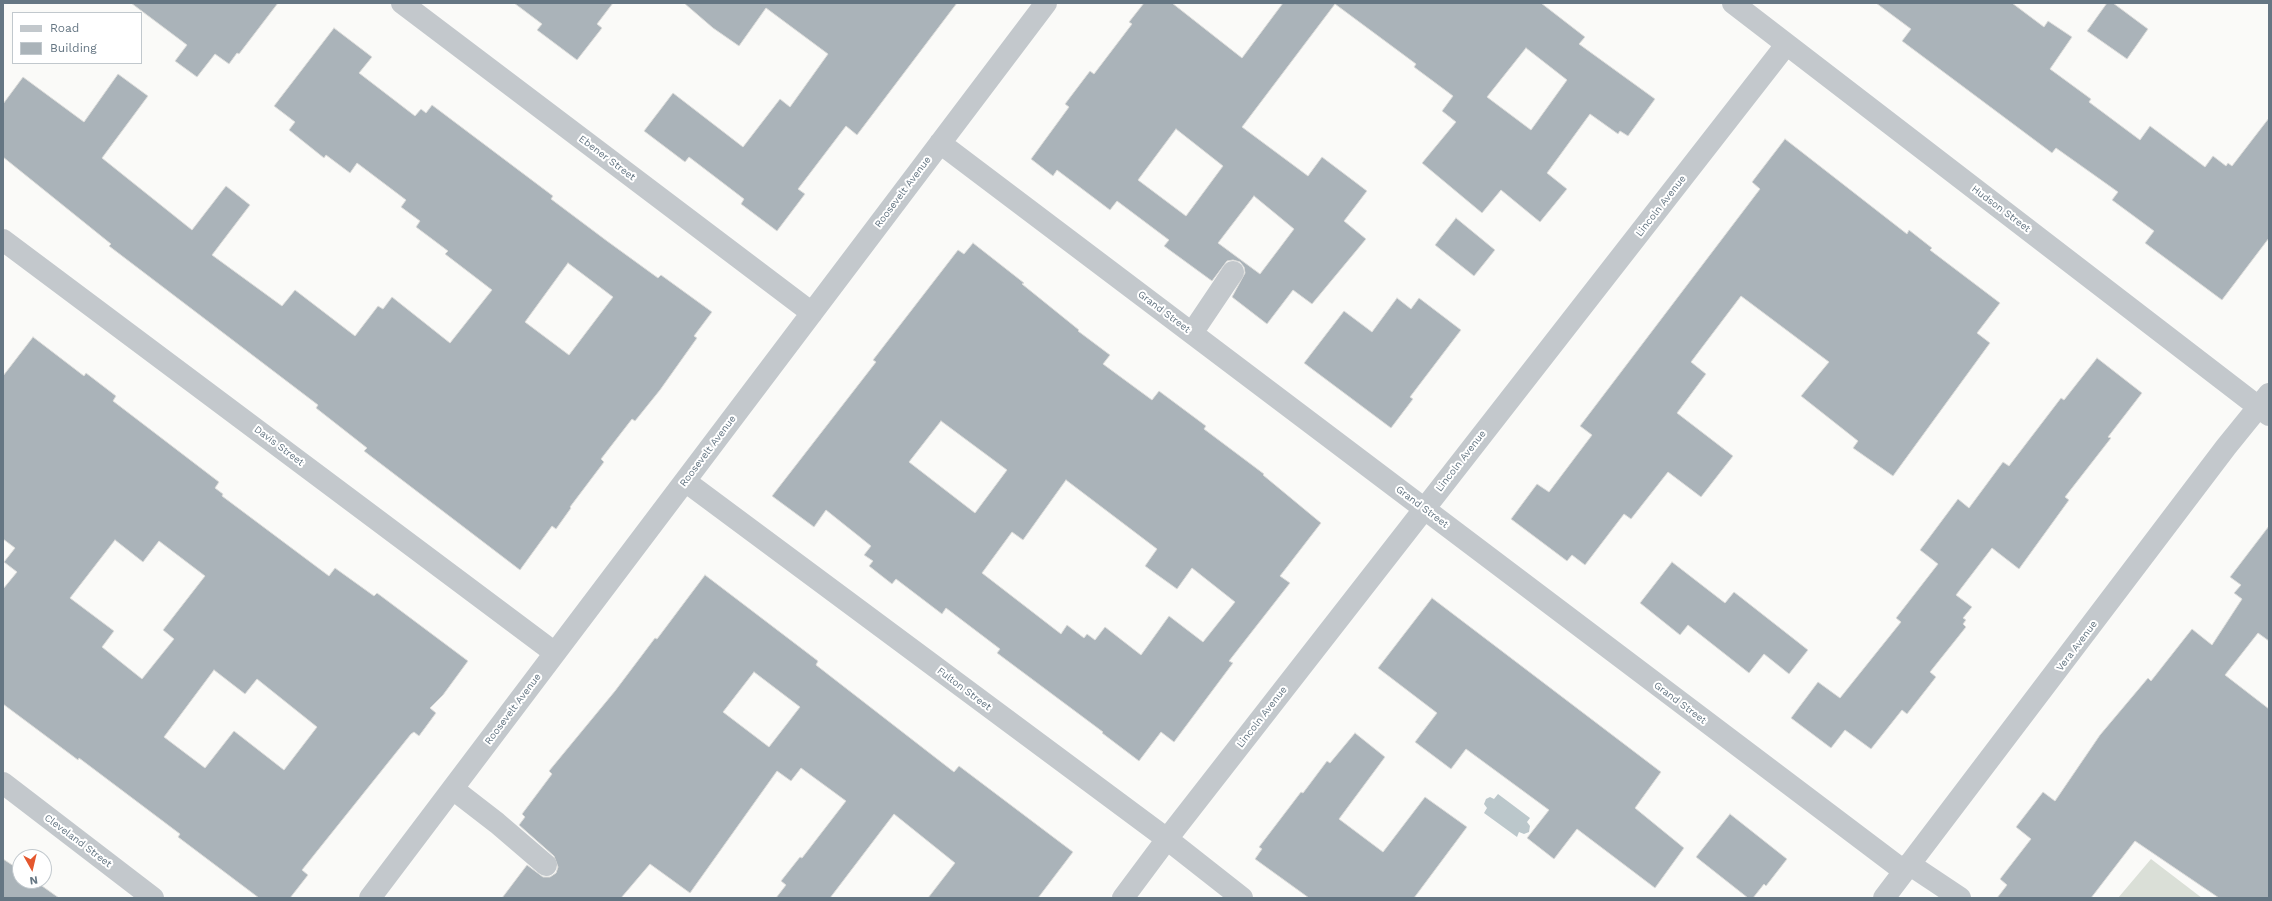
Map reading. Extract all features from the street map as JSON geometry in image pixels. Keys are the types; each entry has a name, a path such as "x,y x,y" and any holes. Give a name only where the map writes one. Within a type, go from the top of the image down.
{"street":[{"name":"Ebener Street","path":"402,3 812,313"},
{"name":"Roosevelt Avenue","path":"370,898 1046,3"},
{"name":"Hudson Street","path":"1733,3 1786,45 2266,405"},
{"name":"Lincoln Avenue","path":"1123,898 1167,839 1424,508 1786,45"},
{"name":"Grand Street","path":"940,143 1424,508 1907,868 1960,898"},
{"name":"Davis Street","path":"3,240 555,653"},
{"path":"1192,333 1233,272"},
{"name":"Vera Avenue","path":"1884,898 2226,446 2266,405"},
{"name":"Fulton Street","path":"685,481 1167,839 1242,898"},
{"name":"Cleveland Street","path":"3,783 153,898"},
{"path":"453,789 497,823 546,865"}],"shaded area":[{"path":"1498,794 1530,818 1527,822 1530,826 1529,832 1524,834 1519,832 1517,837 1484,813 1487,808 1484,804 1486,799 1490,797 1494,799"},
{"path":"2151,859 2202,898 2118,898"}],"building":[{"path":"131,3 278,3 239,54 237,53 229,64 215,54 197,77 175,61 187,45"},
{"path":"514,3 613,3 597,24 602,28 577,60 537,30 542,24"},
{"path":"684,3 957,3 857,135 846,126 798,189 805,194 777,231 741,204 744,199 689,157 685,162 644,131 673,93 743,147 780,99 790,107 828,54 766,8 739,46 713,28"},
{"path":"1144,3 1172,3 1242,58 1283,3 1541,3 1585,37 1579,44 1655,99 1628,136 1620,131 1618,134 1590,114 1547,173 1567,189 1540,222 1501,190 1482,213 1422,163 1456,122 1442,111 1453,96 1414,67 1416,64 1335,4 1242,127 1308,176 1322,157 1367,191 1344,221 1366,239 1312,304 1293,290 1267,324 1232,297 1245,273 1244,267 1240,262 1233,260 1227,261 1212,281 1164,246 1169,240 1117,201 1110,210 1057,170 1053,176 1031,159 1069,107 1065,104 1090,71 1094,74 1132,24 1129,22","holes":["1526,48 1567,80 1531,130 1487,97","1176,129 1223,166 1186,216 1138,180","1254,196 1294,229 1260,274 1218,243"]},
{"path":"1876,3 2012,3 2044,27 2048,21 2072,37 2050,69 2091,99 2089,102 2140,140 2150,126 2205,167 2213,156 2226,166 2228,163 2232,166 2269,118 2269,238 2222,300 2145,243 2154,231 2112,200 2118,192 2056,148 2052,153 1902,41 1911,29"},
{"path":"2107,3 2113,3 2148,29 2127,59 2087,31"},
{"path":"334,28 372,57 359,73 415,116 421,109 426,113 432,105 553,196 551,199 607,241 658,278 661,275 712,312 694,336 697,338 660,390 635,421 632,419 601,459 604,462 570,507 571,508 556,529 552,526 520,570 364,451 367,448 316,408 318,405 109,246 111,244 3,157 3,104 23,77 84,122 118,74 148,96 102,158 192,230 226,186 250,205 212,255 282,306 295,290 355,336 378,306 383,309 392,297 450,343 492,290 445,254 448,251 416,227 420,221 401,207 406,200 357,163 350,173 326,155 324,158 289,130 295,122 274,106","holes":["568,263 613,297 569,355 525,322"]},
{"path":"1785,139 1907,234 1909,230 1932,248 1930,250 2000,303 1977,333 1990,343 1893,476 1853,448 1858,441 1801,396 1829,362 1741,296 1691,362 1706,374 1677,413 1733,456 1701,497 1668,472 1631,519 1624,514 1585,565 1572,555 1567,561 1511,519 1537,484 1549,492 1592,435 1580,426 1760,189 1752,182"},
{"path":"1456,218 1495,250 1474,276 1435,245"},
{"path":"973,243 1024,283 1022,284 1079,330 1078,331 1110,355 1103,364 1152,400 1159,391 1206,426 1204,429 1264,474 1263,475 1321,523 1280,576 1290,583 1229,661 1233,663 1174,742 1161,732 1139,761 1102,733 1103,732 997,653 1000,649 946,608 942,614 896,579 892,584 869,566 873,561 864,555 871,546 826,510 814,527 772,496 876,362 873,360 958,250 964,254","holes":["941,421 1007,470 975,513 909,462","1066,480 1157,549 1145,566 1177,589 1192,568 1235,602 1203,642 1169,616 1141,655 1105,627 1095,640 1087,634 1084,638 1067,625 1061,634 982,573 1012,532 1023,540"]},
{"path":"1397,298 1411,309 1419,298 1461,330 1410,397 1413,399 1391,428 1304,363 1344,311 1372,332"},
{"path":"33,337 84,376 86,373 116,396 113,401 219,482 215,488 223,494 222,496 329,576 335,568 374,596 377,593 468,661 443,695 430,708 436,713 419,736 414,732 411,734 302,870 308,875 290,898 259,898 178,837 180,834 79,758 78,760 3,704 3,589 17,572 4,562 15,548 3,539 3,376","holes":["115,540 143,562 159,541 205,576 163,630 174,639 142,679 102,647 114,631 70,598","214,670 245,694 257,679 317,727 284,770 234,731 205,768 164,737"]},
{"path":"2097,358 2142,393 2108,437 2111,438 2065,497 2069,500 2019,569 1992,548 1956,595 1972,607 1963,618 1966,620 1963,624 1966,627 1930,672 1936,677 1907,714 1902,710 1871,749 1845,730 1831,748 1791,718 1818,682 1840,698 1901,622 1896,618 1938,564 1920,550 1958,499 1969,508 2003,462 2009,466 2061,398 2064,400"},
{"path":"2269,526 2269,641 2258,633 2225,675 2269,709 2269,898 2219,898 2135,841 2091,898 1997,898 2007,885 2000,879 2031,839 2016,827 2043,792 2055,801 2100,735 2148,678 2151,681 2192,629 2212,645 2242,599 2234,593 2241,585 2230,577"},
{"path":"1672,562 1725,603 1734,592 1808,650 1789,674 1764,654 1749,673 1688,625 1680,635 1640,603"},
{"path":"705,575 818,661 816,665 954,772 959,766 1073,852 1038,898 928,898 955,863 894,814 830,898 776,898 786,885 781,881 800,857 802,858 846,801 801,768 791,781 777,771 690,893 650,864 621,898 502,898 527,865 543,877 550,877 556,873 558,867 554,856 519,825 525,817 522,814 552,774 549,771 615,691 655,638 657,639","holes":["754,672 800,707 769,747 723,712"]},
{"path":"1432,598 1661,772 1635,808 1684,848 1655,888 1577,829 1554,859 1527,838 1549,810 1466,749 1451,769 1415,742 1437,713 1378,668"},
{"path":"1355,733 1385,757 1339,819 1383,852 1425,797 1467,827 1414,898 1309,898 1255,859 1262,849 1259,847 1301,792 1303,793 1327,761 1330,763"},
{"path":"1730,814 1787,859 1766,886 1764,884 1753,898 1748,898 1696,857"},
{"path":"3,859 12,865 12,889 46,889 59,898 3,898"}]}
